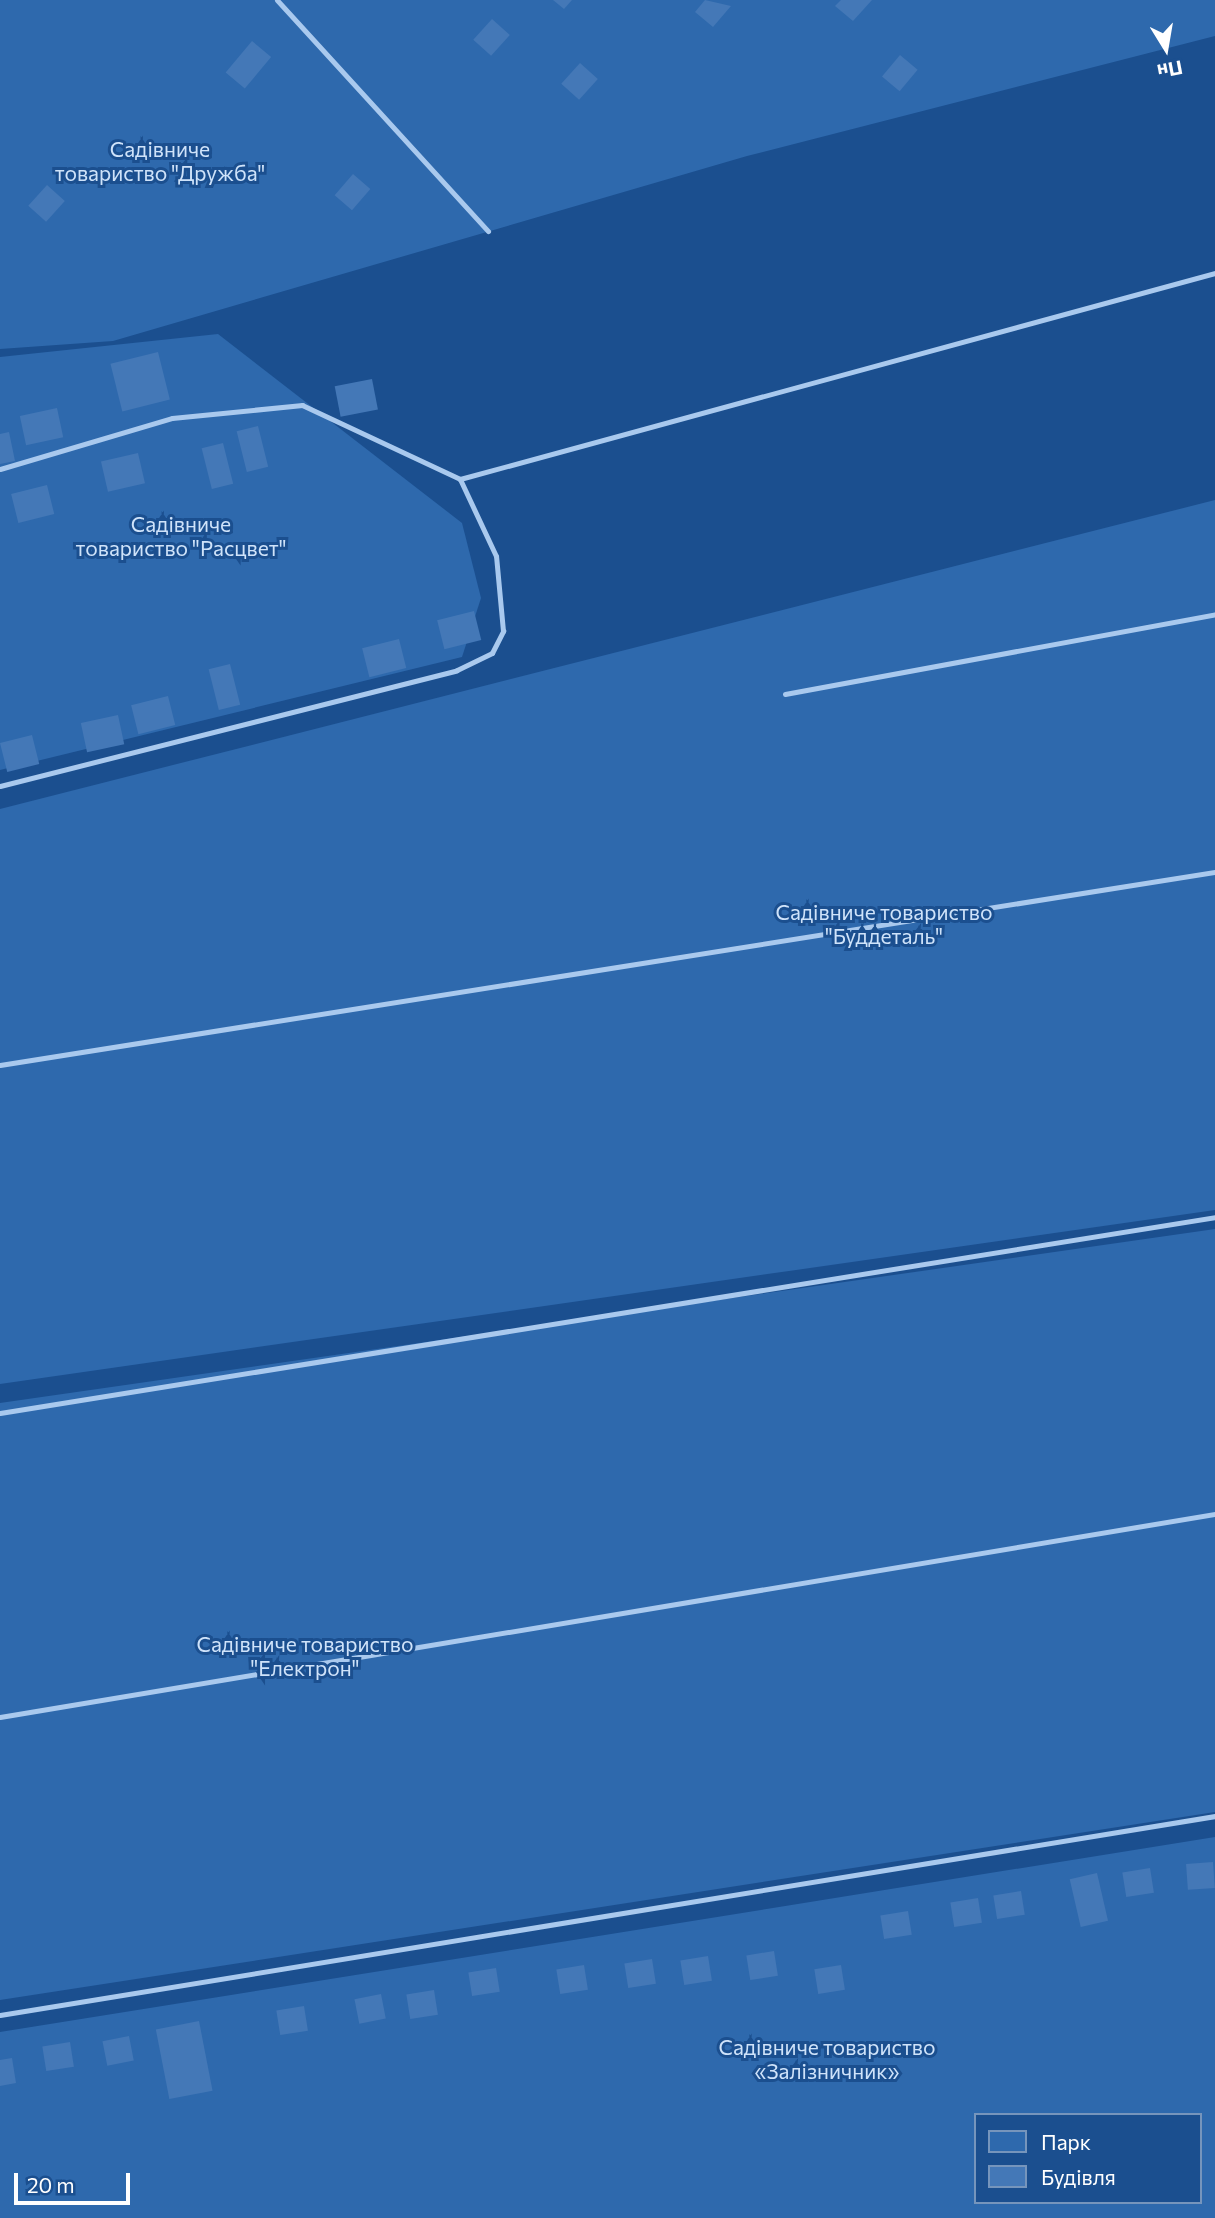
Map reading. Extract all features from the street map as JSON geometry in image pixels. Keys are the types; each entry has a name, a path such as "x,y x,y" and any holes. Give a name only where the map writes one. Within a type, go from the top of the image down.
{"lane":[{"path":"278,0 488,231"},
{"path":"460,479 1215,273"},
{"path":"0,469 172,418 302,405 460,479 496,556 503,631 492,653 457,670 0,786"},
{"path":"785,694 1215,614"},
{"path":"0,1065 1215,872"},
{"path":"0,1413 1215,1217"},
{"path":"0,1717 1215,1514"},
{"path":"0,2015 1215,1816"}],"green space":[{"name":"Садівниче товариство \"Дружба\"","path":"0,0 1215,0 1215,36 747,156 113,341 0,349"},
{"name":"Садівниче товариство \"Расцвет\"","path":"218,334 462,523 481,598 462,657 0,770 0,357"},
{"name":"Садівниче товариство \"Буддеталь\"","path":"1215,500 1215,1210 0,1384 0,809"},
{"name":"Садівниче товариство \"Електрон\"","path":"1215,1229 1215,1812 0,2000 0,1403"},
{"name":"Садівниче товариство «Залізничник»","path":"1215,1837 1215,2218 0,2218 0,2032"}],"building":[{"path":"553,0 572,0 564,9"},
{"path":"705,0 731,6 713,27 695,12"},
{"path":"841,0 872,0 853,21 835,6"},
{"path":"492,19 510,35 491,56 473,40"},
{"path":"252,41 271,57 245,88 226,72"},
{"path":"900,55 918,70 900,91 882,76"},
{"path":"580,63 598,79 579,100 561,84"},
{"path":"353,174 370,189 352,210 335,195"},
{"path":"47,185 65,201 46,222 28,206"},
{"path":"158,352 170,400 122,411 110,364"},
{"path":"372,379 378,409 341,417 335,386"},
{"path":"57,408 63,437 26,445 20,416"},
{"path":"258,426 268,467 247,472 237,431"},
{"path":"9,432 15,461 0,464 0,434"},
{"path":"223,443 233,484 212,489 202,448"},
{"path":"138,453 145,483 108,492 101,462"},
{"path":"47,485 54,514 18,523 11,494"},
{"path":"474,611 481,640 444,649 437,620"},
{"path":"399,639 406,668 369,677 362,648"},
{"path":"230,664 240,705 219,710 209,669"},
{"path":"168,696 175,725 138,734 131,705"},
{"path":"118,715 124,744 87,752 81,723"},
{"path":"32,735 39,764 7,772 0,743"},
{"path":"1213,1862 1215,1888 1188,1890 1186,1864"},
{"path":"1150,1868 1154,1893 1126,1897 1122,1872"},
{"path":"1097,1873 1108,1921 1081,1927 1070,1879"},
{"path":"1021,1891 1025,1915 997,1919 993,1895"},
{"path":"978,1898 982,1923 954,1927 950,1902"},
{"path":"908,1911 912,1935 884,1939 880,1915"},
{"path":"774,1951 778,1976 750,1980 746,1955"},
{"path":"708,1956 712,1981 684,1985 680,1960"},
{"path":"652,1959 656,1984 628,1988 624,1963"},
{"path":"584,1965 588,1990 560,1994 556,1969"},
{"path":"841,1965 845,1990 818,1994 814,1969"},
{"path":"496,1968 500,1992 472,1996 468,1972"},
{"path":"434,1990 438,2015 410,2019 406,1994"},
{"path":"381,1994 386,2019 359,2024 354,1999"},
{"path":"304,2006 308,2031 280,2035 276,2010"},
{"path":"199,2021 213,2091 169,2099 156,2029"},
{"path":"129,2036 134,2061 107,2066 102,2041"},
{"path":"70,2042 74,2067 46,2071 42,2046"},
{"path":"12,2058 16,2083 0,2086 0,2060"}]}
